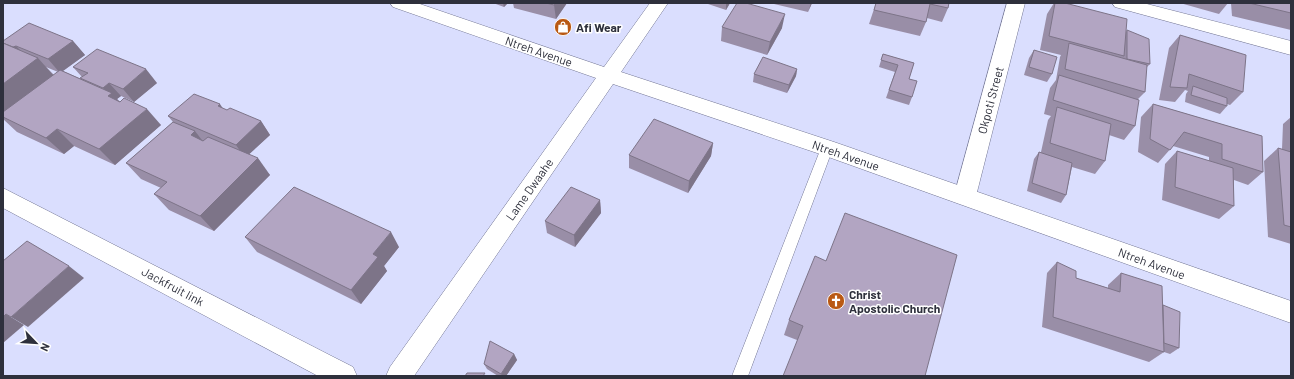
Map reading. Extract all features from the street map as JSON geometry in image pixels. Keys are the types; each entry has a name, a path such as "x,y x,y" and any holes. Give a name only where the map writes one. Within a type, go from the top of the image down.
{"street":[{"name":"Ntreh Avenue","path":"399,3 827,148 1291,312"},
{"name":"Lame Dwaahe","path":"399,376 608,75 660,3"},
{"name":"Okpoti Street","path":"965,196 1016,3"},
{"path":"1121,3 1291,48"},
{"name":"Jackfruit link","path":"3,196 344,376"}],"lane":[{"path":"740,376 827,148"}],"building":[{"path":"737,3 746,3 785,14 770,42 722,27"},
{"path":"876,3 949,3 948,8 930,4 926,22 874,10"},
{"path":"1055,3 1065,3 1127,19 1124,56 1049,36"},
{"path":"1249,3 1291,3 1291,13"},
{"path":"29,23 73,41 48,59 16,46 13,47 3,43 3,41"},
{"path":"1127,30 1149,39 1150,64 1127,59"},
{"path":"1180,35 1246,55 1243,92 1189,74 1187,88 1170,87"},
{"path":"3,43 38,58 3,84"},
{"path":"1069,43 1147,65 1145,92 1065,69"},
{"path":"97,49 146,69 123,89 109,83 103,88 80,78 88,73 73,67"},
{"path":"1034,50 1057,57 1052,74 1029,67"},
{"path":"883,54 914,63 909,79 917,81 912,97 889,90 898,65 881,60"},
{"path":"763,57 797,69 789,85 754,74"},
{"path":"60,70 112,93 108,96 120,102 124,98 147,109 99,149 57,129 46,138 3,117 3,112"},
{"path":"1059,75 1139,100 1135,126 1053,100"},
{"path":"1193,86 1227,98 1227,106 1191,95"},
{"path":"194,94 220,104 218,106 227,110 230,108 261,121 236,145 168,116"},
{"path":"1153,104 1262,136 1263,172 1222,159 1222,144 1184,132 1170,150 1150,139"},
{"path":"1057,107 1111,124 1105,161 1050,143"},
{"path":"654,119 713,143 689,181 629,155"},
{"path":"173,122 195,131 191,135 203,141 208,137 258,158 200,216 154,194 167,182 126,163"},
{"path":"1278,148 1291,152 1291,227 1284,225"},
{"path":"1177,151 1233,168 1234,206 1175,187"},
{"path":"1039,152 1072,163 1066,195 1032,183"},
{"path":"294,187 391,232 373,254 378,257 351,290 245,237"},
{"path":"571,187 600,200 574,235 545,221"},
{"path":"845,213 957,255 925,376 783,376 803,326 789,320 815,256 826,261"},
{"path":"27,241 69,266 11,317 6,314 3,317 3,261"},
{"path":"1057,262 1076,271 1076,278 1120,292 1121,273 1162,286 1164,352 1053,317"},
{"path":"1163,305 1180,312 1179,348 1164,343"},
{"path":"490,341 514,354 501,374 484,364"},
{"path":"467,373 485,373 483,376 465,376"}],"place":[{"name":"Afi Wear","path":"563,27"},
{"name":"Christ Apostolic Church","path":"836,301"}]}
